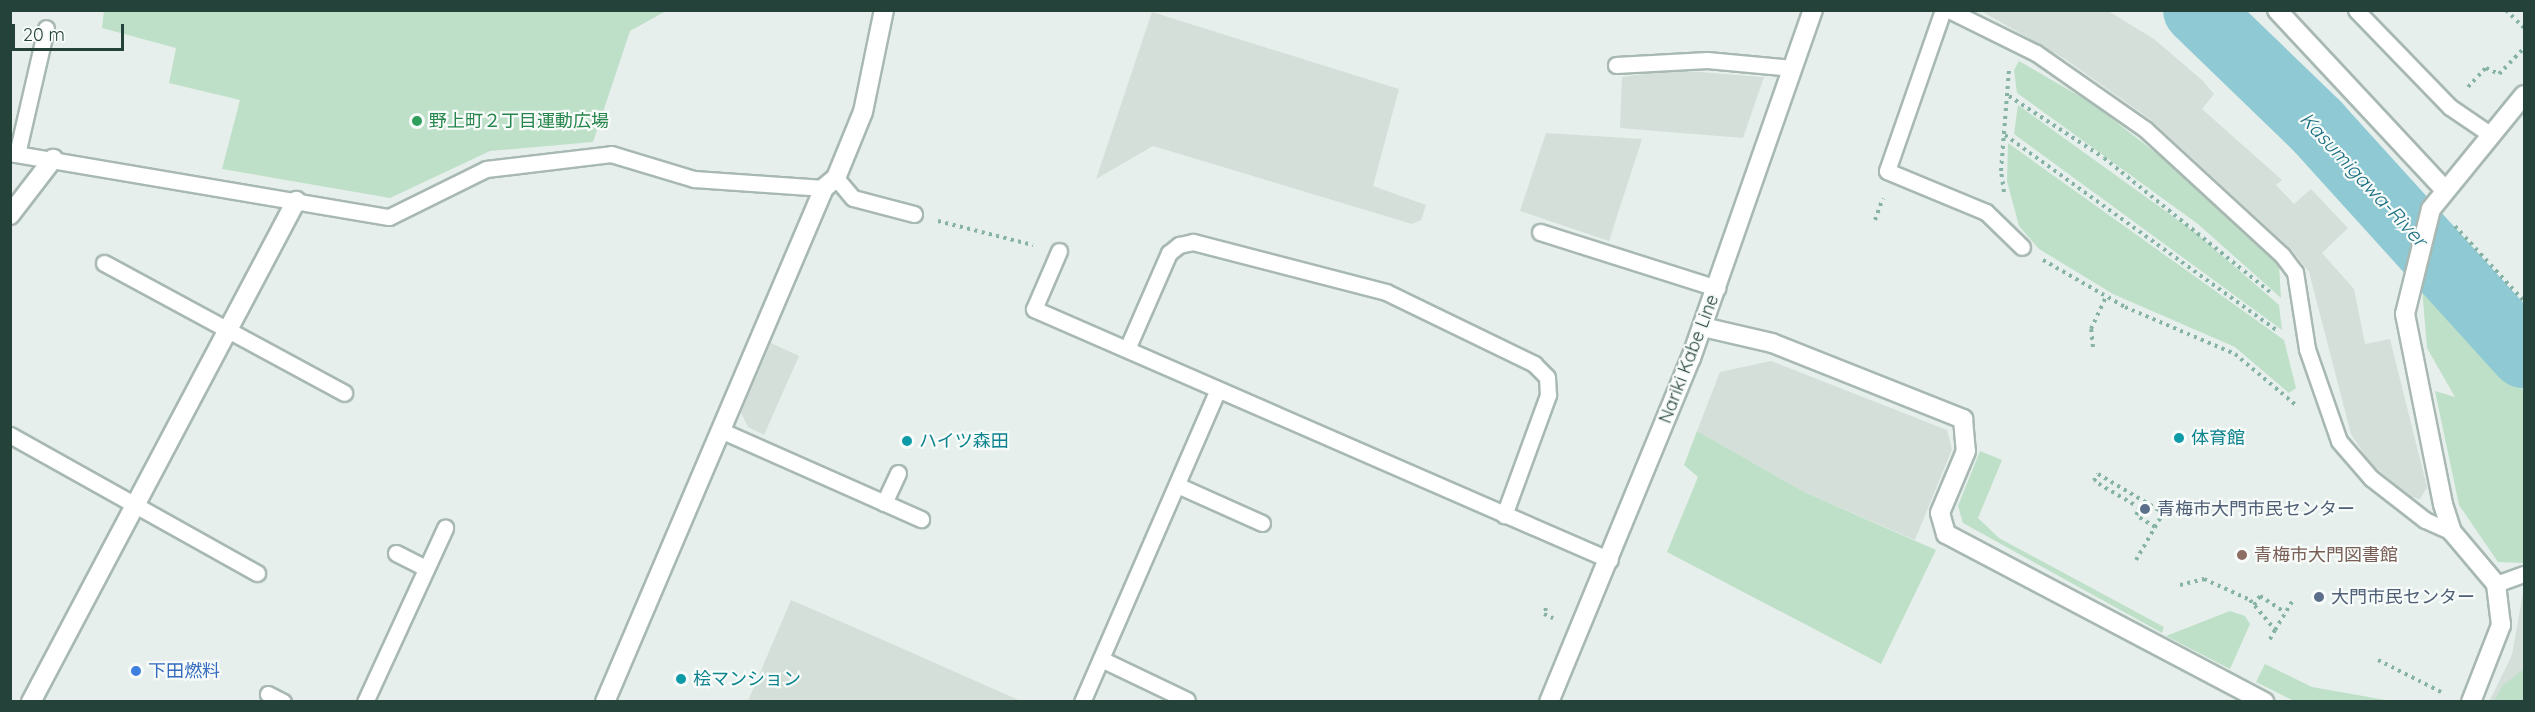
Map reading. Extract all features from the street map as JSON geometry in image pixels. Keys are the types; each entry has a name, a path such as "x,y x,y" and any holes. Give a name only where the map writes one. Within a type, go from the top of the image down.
{"street":[{"path":"605,702 720,430 862,112 884,10"},
{"name":"Nariki Kabe Line","path":"1549,702 1610,560 1717,288 1813,10"},
{"path":"2277,10 2444,189"},
{"path":"2471,702 2501,625 2496,584 2452,532 2405,314 2410,277 2430,208 2524,95"},
{"path":"10,215 53,159"},
{"path":"31,702 229,332 296,201"},
{"path":"1702,327 1772,343 1963,419 1966,451 1940,513 1946,534 2264,702"}],"lane":[{"path":"1943,10 1887,171 1986,212 2022,247"},
{"path":"1948,10 2036,53 2145,129 2282,255 2295,272 2307,349 2326,416 2339,441 2371,478 2425,520 2452,532"},
{"path":"2356,10 2450,106 2491,135"},
{"path":"46,28 14,153 389,217 486,169 611,154 694,179 830,183 853,198 914,214"},
{"path":"1616,65 1684,60 1793,68"},
{"path":"1540,232 1717,288"},
{"path":"1127,349 1169,253 1179,245 1193,242 1386,291 1534,364 1547,376 1548,395 1504,515"},
{"path":"1059,251 1034,309 1610,560"},
{"path":"104,263 221,322 229,332 344,393"},
{"path":"1082,702 1218,389"},
{"path":"720,430 921,519"},
{"path":"10,435 257,573"},
{"path":"884,503 897,473"},
{"path":"1177,485 1262,524"},
{"path":"364,702 445,528"},
{"path":"396,553 426,568"},
{"path":"2496,584 2524,574"},
{"path":"1101,659 1187,700"},
{"path":"268,694 283,702"}],"path":[{"path":"2506,10 2524,28"},
{"path":"2007,230 2001,171 2016,45"},
{"path":"2450,106 2486,68 2499,74 2524,48"},
{"path":"2009,96 2104,158 2266,288"},
{"path":"2005,135 2283,334"},
{"path":"1875,220 1881,202"},
{"path":"914,214 1059,251"},
{"path":"2447,216 2524,301"},
{"path":"2022,247 2106,297 2235,354 2290,404 2326,416"},
{"path":"2093,346 2091,329 2106,297"},
{"path":"2136,560 2164,512 2098,474 2094,481 2140,508 2136,515 2155,527"},
{"path":"2180,585 2204,579 2218,582 2254,605 2275,630"},
{"path":"2254,605 2260,596 2285,612"},
{"path":"2269,641 2292,602"},
{"path":"1546,608 1544,614 1558,620"},
{"path":"2378,660 2448,696"}],"shaded area":[{"path":"1981,11 2108,11 2154,39 2203,81 2214,94 2202,109 2282,180 2276,185 2294,204 2311,189 2348,228 2322,253 2354,289 2365,344 2390,339 2427,487 2420,499 2411,497 2370,463 2351,434 2309,272 2292,250 2151,120 2065,59"},
{"path":"1152,12 1399,89 1373,186 1426,205 1421,220 1412,224 1153,146 1096,179"},
{"path":"1673,70 1764,77 1743,138 1620,128 1622,77"},
{"path":"1546,133 1642,139 1609,241 1520,211"},
{"path":"771,343 799,356 764,435 748,427 741,413"},
{"path":"1771,361 1947,430 1952,449 1915,540 1804,492 1697,431 1720,372"},
{"path":"2524,587 2524,701 2489,702 2512,655"},
{"path":"791,600 874,636 1021,701 748,701"}],"green space":[{"name":"野上町２丁目運動広場","path":"104,10 666,11 630,31 593,142 490,151 390,198 222,169 240,100 169,83 176,48 102,28"},
{"path":"2019,61 2093,104 2197,185 2279,264 2281,298 2198,224 2017,93 2014,70"},
{"path":"2018,105 2196,233 2279,305 2282,330 2014,134"},
{"path":"2008,143 2284,340 2296,388 2289,393 2235,347 2113,294 2039,249 2019,226 2007,181"},
{"path":"2422,288 2524,391 2524,563 2498,562 2459,505 2435,391 2455,397 2427,348"},
{"path":"1697,431 1804,492 1936,550 1881,664 1667,552 1698,477 1684,465"},
{"path":"1980,451 2002,460 1978,518 1999,538 2164,627 2162,633 1963,523 1958,506"},
{"path":"2230,611 2245,616 2250,624 2230,669 2166,636"},
{"path":"2265,664 2312,687 2391,701 2294,701 2256,682"},
{"path":"2524,669 2524,701 2494,701 2503,685"}],"waterway":[{"name":"Kasumigawa-River","path":"2197,10 2317,126 2524,354"}],"place":[{"name":"野上町２丁目運動広場","path":"417,121"},
{"name":"体育館","path":"2179,438"},
{"name":"ハイツ森田","path":"907,441"},
{"name":"青梅市大門市民センター","path":"2145,509"},
{"name":"青梅市大門図書館","path":"2242,555"},
{"name":"大門市民センター","path":"2319,597"},
{"name":"下田燃料","path":"136,671"},
{"name":"桧マンション","path":"681,679"}]}
